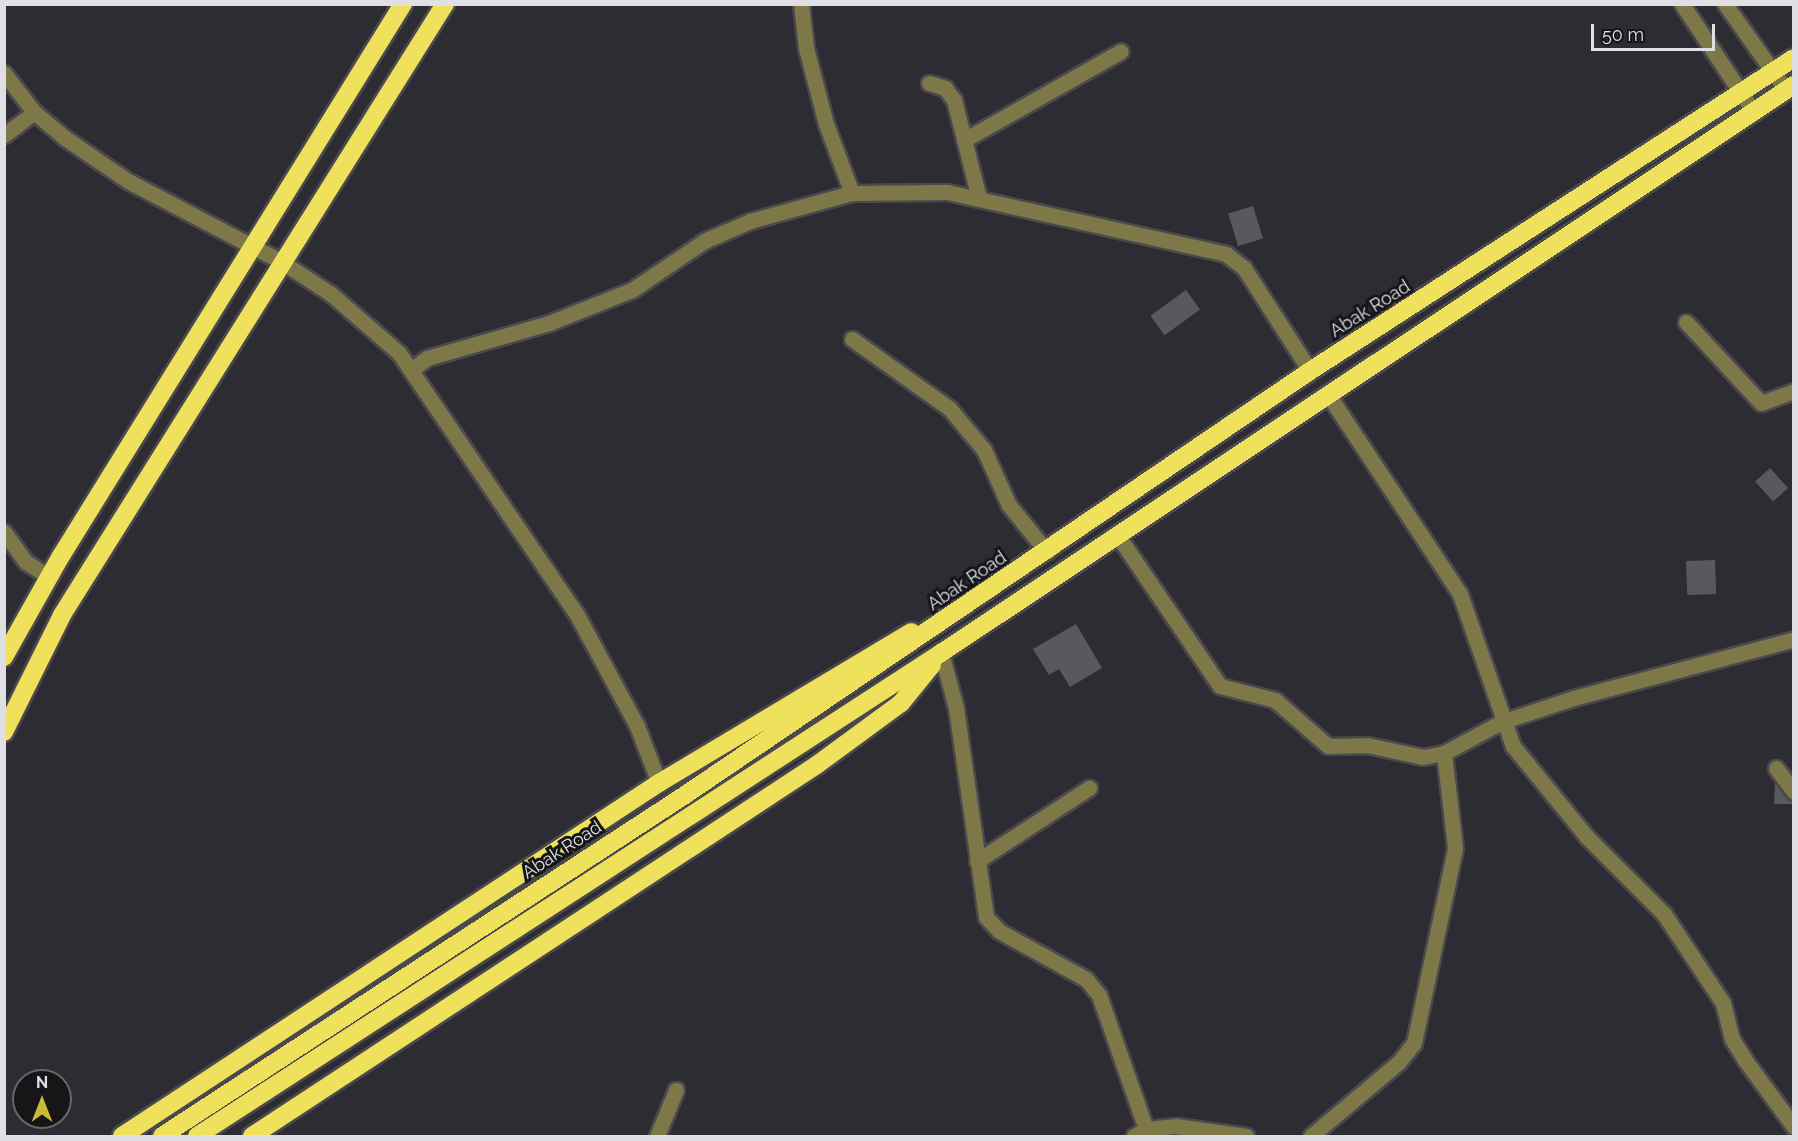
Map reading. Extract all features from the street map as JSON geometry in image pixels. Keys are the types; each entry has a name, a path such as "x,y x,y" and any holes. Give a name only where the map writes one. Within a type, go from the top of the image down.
{"highway":[{"path":"4,657 49,577 257,246 403,4"},
{"path":"4,732 62,615 445,4"},
{"name":"Abak Road","path":"162,1137 982,596 1310,371 1794,58"},
{"path":"197,1137 1119,536 1790,87"},
{"path":"122,1137 659,783 868,654 982,596"},
{"path":"252,1137 819,764 902,703 941,653"}],"street":[{"path":"801,4 806,48 826,124 852,193"},
{"path":"1682,4 1753,111"},
{"path":"1725,4 1773,72 1790,87"},
{"path":"964,140 1121,51"},
{"path":"4,73 34,112 128,182 257,246 282,262 331,294 414,368 576,613 637,726 659,783"},
{"path":"929,83 945,88 954,100 979,198"},
{"path":"4,135 34,112"},
{"path":"414,368 427,358 549,323 632,290 704,241 750,221 852,193 947,192 1226,254 1245,268 1310,371"},
{"path":"1686,322 1761,404 1794,391"},
{"path":"852,339 950,409 984,450 1009,505 1047,552"},
{"path":"1329,396 1460,594 1501,722 1513,746 1587,837 1664,914 1723,1003 1732,1039 1794,1127"},
{"path":"4,532 26,562 49,577"},
{"path":"1119,536 1220,686 1275,700 1328,746 1367,746 1412,756 1444,753 1501,722 1794,639"},
{"path":"941,653 956,708 986,917 999,931 1086,979 1098,995 1140,1132 1176,1126 1246,1137"},
{"path":"1311,1137 1414,1043 1455,848 1444,753"},
{"path":"1776,768 1794,792"},
{"path":"977,861 1089,788"},
{"path":"657,1137 676,1090"}],"building":[{"path":"1253,206 1263,239 1238,246 1228,214"},
{"path":"1186,290 1200,309 1165,335 1150,316"},
{"path":"1770,468 1788,488 1773,501 1755,481"},
{"path":"1715,560 1716,594 1687,595 1686,561"},
{"path":"1076,624 1102,668 1070,687 1059,669 1049,675 1033,649"},
{"path":"1775,783 1794,802 1794,804 1774,804"}]}
